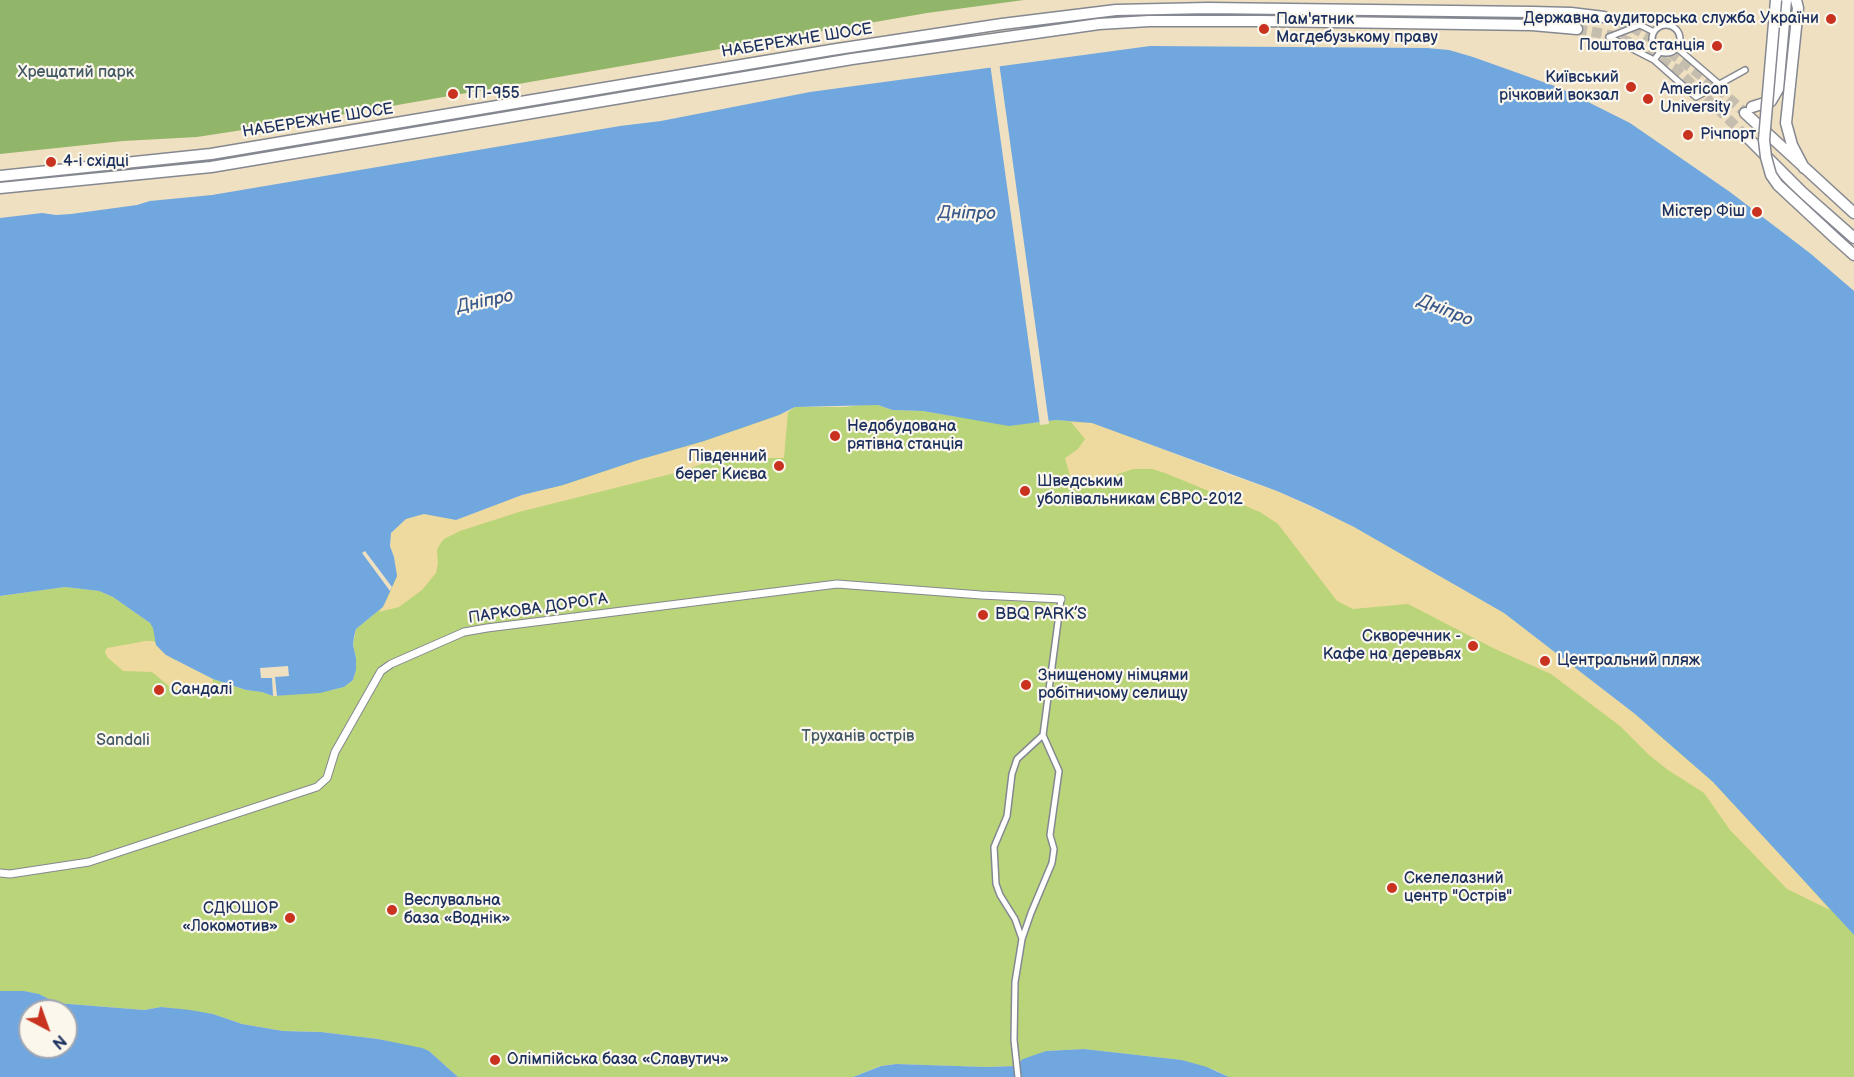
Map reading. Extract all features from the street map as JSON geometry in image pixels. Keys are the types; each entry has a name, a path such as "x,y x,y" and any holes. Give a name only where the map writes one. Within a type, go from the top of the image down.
{"main road":[{"path":"1776,0 1764,140 1771,175 1778,185 1854,255"},
{"path":"1786,0 1778,89 1771,101 1749,110 1804,168 1854,213"},
{"path":"1796,0 1798,8 1786,123 1792,146 1804,168"},
{"name":"НАБЕРЕЖНЕ ШОСЕ","path":"0,176 211,154 861,45 1116,10 1208,8 1532,12 1604,17"},
{"name":"НАБЕРЕЖНЕ ШОСЕ","path":"0,188 211,167 864,58 1099,24 1149,21 1262,21 1532,25 1577,29"},
{"path":"1748,138 1802,192 1854,238"}],"street":[{"path":"1654,32 1640,25 1609,37 1654,60 1696,97 1745,70"},
{"path":"1664,25 1676,28 1680,36 1677,48 1669,53 1660,52 1654,45 1652,36 1654,32 1664,25"},
{"path":"1677,48 1719,84"},
{"path":"1654,60 1660,52"},
{"name":"ПАРКОВА ДОРОГА","path":"0,873 10,874 88,862 317,787 327,778 335,752 381,671 391,664 464,632 837,584 1061,599"},
{"path":"1018,1077 1014,1040 1015,982 1022,939 1030,913 1052,863 1054,849 1050,835 1059,771 1043,735 1061,599"},
{"path":"1022,939 1016,919 1000,896 996,884 994,847 1007,816 1012,774 1017,759 1043,735"}],"green space":[{"name":"Хрещатий парк","path":"0,0 1024,0 927,13 340,115 197,137 123,141 0,154"},
{"name":"Труханів острів","path":"878,405 892,410 923,411 958,417 1033,423 1056,420 1092,423 1221,472 1651,727 1725,793 1854,935 1854,1077 1229,1077 1215,1070 1182,1060 1084,1049 1046,1051 1015,1066 896,1064 880,1066 853,1077 458,1077 429,1051 378,1039 321,1032 283,1031 242,1024 213,1014 161,1007 144,1010 78,1005 78,999 49,999 24,991 0,991 0,596 65,587 99,591 113,597 150,623 176,661 213,679 273,696 333,690 344,687 353,680 356,670 353,645 356,629 383,607 396,571 493,506 788,412 795,407"}],"sand":[{"path":"788,412 784,458 759,458 752,453 739,450 683,471 519,512 460,531 444,539 440,544 437,550 436,573 422,590 399,607 379,612 397,576 390,546 391,533 406,519 424,514 456,520 522,495 563,485"},
{"name":"Центральний пляж","path":"1071,422 1092,423 1107,428 1277,491 1354,527 1504,613 1635,714 1713,782 1777,849 1830,910 1787,889 1730,830 1704,793 1668,770 1620,726 1551,674 1495,649 1408,604 1353,609 1337,601 1278,524 1260,512 1165,473 1152,469 1133,469 1107,478 1074,480 1070,476 1065,458 1078,449 1085,439"},
{"path":"154,641 161,650 176,661 213,679 212,691 208,696 170,687 152,672 123,671 107,657 105,652 107,648"}],"water":[{"name":"Дніпро","path":"1150,46 1427,48 1449,50 1473,57 1560,88 1630,123 1730,192 1811,254 1854,291 1854,935 1713,782 1635,714 1504,613 1354,527 1311,506 1277,491 1092,423 1056,420 1009,426 923,411 892,410 878,405 795,407 779,415 704,441 563,485 522,495 456,520 424,514 406,519 391,533 390,546 397,576 383,607 356,629 353,645 356,670 353,680 344,687 320,693 273,696 213,679 166,655 156,645 150,623 113,597 99,591 65,587 0,596 0,218 42,213 71,214 137,205 150,201 212,195 661,121 810,92"},
{"path":"0,991 24,991 49,999 18,999 18,1059 78,1059 78,1005 144,1010 161,1007 213,1014 242,1024 283,1031 321,1032 378,1039 422,1048 429,1051 458,1077 0,1077"},
{"path":"1084,1049 1182,1060 1207,1067 1229,1077 853,1077 881,1066 896,1064 1015,1066 1023,1059 1046,1051"}],"pier":[{"path":"999,62 1049,424 1040,425 990,63"},
{"path":"365,551 392,587 390,591 362,553"},
{"path":"288,666 289,676 275,677 277,696 273,696 272,678 261,678 260,668"}],"tunnel":[{"path":"1604,17 1628,25 1651,38 1719,89 1745,113"},
{"path":"1577,29 1615,36 1643,48 1676,69 1748,138"}],"place":[{"name":"Державна аудиторська служба України","path":"1831,19"},
{"name":"Пам'ятник Магдебузькому праву","path":"1264,29"},
{"name":"Поштова станція","path":"1717,46"},
{"name":"Київський річковий вокзал","path":"1631,87"},
{"name":"ТП-955","path":"453,94"},
{"name":"American University","path":"1648,99"},
{"name":"Річпорт","path":"1688,135"},
{"name":"4-і східці","path":"51,162"},
{"name":"Містер Фіш","path":"1757,212"},
{"name":"Недобудована рятівна станція","path":"835,436"},
{"name":"Південний берег Києва","path":"779,466"},
{"name":"Шведським уболівальникам ЄВРО-2012","path":"1025,491"},
{"name":"BBQ PARK’S","path":"983,615"},
{"name":"Скворечник - Кафе на деревьях","path":"1473,646"},
{"name":"Центральний пляж","path":"1545,661"},
{"name":"Знищеному німцями робітничому селищу","path":"1026,685"},
{"name":"Сандалі","path":"159,690"},
{"name":"Скелелазний центр \"Острів\"","path":"1392,888"},
{"name":"Веслувальна база «Воднік»","path":"392,910"},
{"name":"СДЮШОР «Локомотив»","path":"290,918"},
{"name":"Олімпійська база «Славутич»","path":"495,1060"}],"park label":[{"name":"Sandali","path":"123,741"}]}
